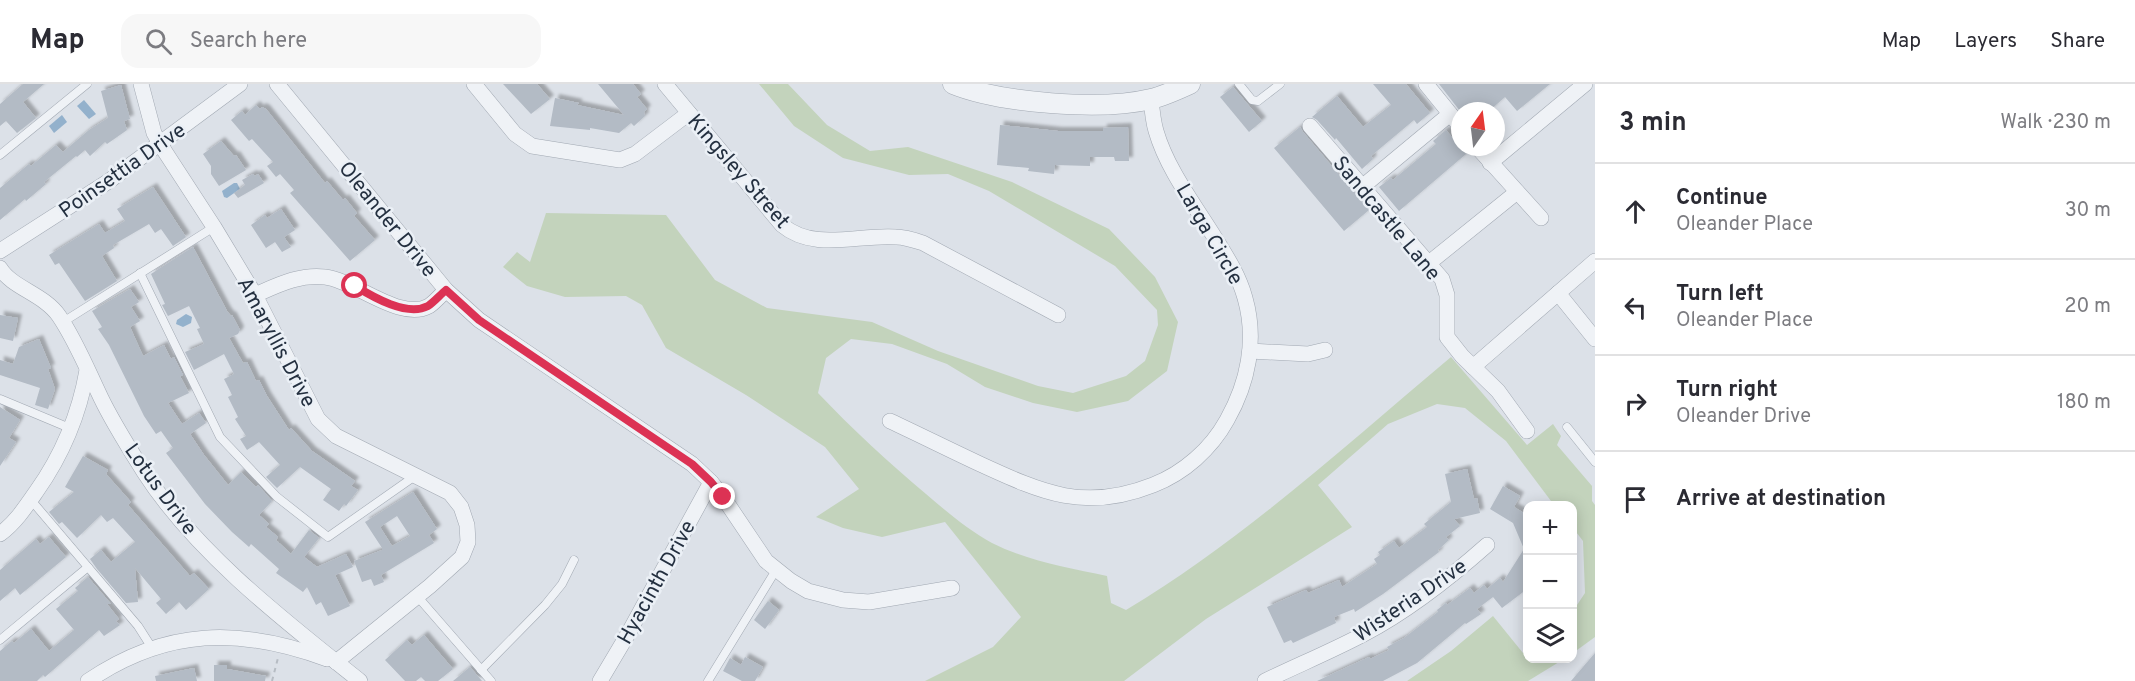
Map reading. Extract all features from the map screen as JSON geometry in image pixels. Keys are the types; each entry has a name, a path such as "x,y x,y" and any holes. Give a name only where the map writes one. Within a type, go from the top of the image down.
{"street":[{"name":"Amaryllis Drive","path":"141,84 154,133 255,295 318,418 336,436 450,493 461,507 467,525 468,542 462,557 336,662"},
{"name":"Poinsettia Drive","path":"0,251 75,204 240,84"},
{"name":"Oleander Drive","path":"277,84 446,290 479,320 692,464 711,482 732,510 756,549 776,570 808,591 856,602 869,602 952,588"},
{"path":"474,84 515,134 532,146 620,160 635,154 689,113"},
{"name":"Kingsley Street","path":"665,84 782,225 798,236 825,240 894,236 908,238 923,243 1058,315"},
{"path":"952,84 983,94 1026,101 1084,104 1151,99 1185,85"},
{"path":"1426,84 1451,115"},
{"path":"1490,163 1585,84"},
{"name":"Larga Circle","path":"890,421 1036,489 1057,495 1082,498 1124,495 1147,488 1188,465 1206,450 1219,434 1235,406 1246,376 1251,351 1249,316 1238,278 1166,156 1156,131 1151,99"},
{"path":"1362,187 1451,123"},
{"name":"Sandcastle Lane","path":"1310,126 1442,279 1447,295 1447,337 1498,391 1527,430"},
{"path":"1484,156 1541,218"},
{"path":"1429,263 1517,192"},
{"path":"1473,367 1595,261"},
{"name":"Lotus Drive","path":"0,268 8,278 43,299 63,322 102,401 145,474 184,524 253,592 360,681"},
{"path":"255,295 293,279 327,277 355,286 380,300 407,309 418,309 429,305 446,290"},
{"path":"1558,293 1595,339"},
{"path":"1251,351 1308,354 1325,350"},
{"path":"0,534 11,525 31,500 58,458 72,429 82,398 87,370"},
{"name":"Hyacinth Drive","path":"600,681 711,482"},
{"name":"Wisteria Drive","path":"1265,681 1375,628 1463,567 1487,545"},
{"path":"88,681 115,663 152,648 198,639 250,638 285,645 336,662"}],"lane":[{"path":"0,155 87,84"},
{"path":"1239,84 1252,100 1258,101 1280,84"},
{"path":"63,322 214,227"},
{"path":"140,273 220,436 277,497 328,537 414,476"},
{"path":"0,399 72,429"},
{"path":"1567,428 1595,462"},
{"path":"31,500 138,626 152,648"},
{"path":"481,670 545,605 562,584 574,560"},
{"path":"0,640 88,567"},
{"path":"708,681 776,570"},
{"path":"417,596 490,681"}],"path":[{"path":"272,681 279,655"}],"green space":[{"path":"759,84 788,84 827,125 870,151 908,147 1012,182 1109,229 1155,277 1178,322 1167,371 1128,401 1077,412 1033,403 985,387 947,364 892,344 851,339 826,358 818,393 898,470 949,514 974,532 1020,555 1107,576 1111,603 1126,610 1169,583 1253,522 1451,357 1527,445 1553,424 1561,436 1557,445 1592,486 1592,501 1595,505 1595,637 1577,650 1577,605 1585,593 1583,541 1577,533 1577,501 1551,501 1506,441 1465,408 1437,404 1388,424 1318,485 1352,527 1206,619 1124,681 925,681 993,647 1021,617 945,522 882,537 843,528 816,517 859,489 825,447 746,395 666,348 642,305 626,296 565,297 527,286 503,267 517,252 530,262 546,213 666,215 715,280 767,308 872,322 938,351 1038,386 1073,393 1126,376 1145,361 1158,325 1157,310 1115,266 989,191 948,174 909,175 843,158 794,126"},
{"path":"1493,616 1523,653 1523,663 1557,663 1528,681 1407,681 1451,651"}],"water":[{"path":"84,100 96,114 89,119 77,106"},
{"path":"62,115 67,122 54,133 49,126"},
{"path":"237,183 240,189 227,198 224,197 222,191"},
{"path":"186,314 192,317 191,323 183,327 176,324 177,320"}],"building":[{"path":"23,84 44,84 23,102 36,118 17,133 6,121 0,126 0,104"},
{"path":"503,84 537,84 550,99 531,114"},
{"path":"598,84 633,84 641,94 637,97 647,109 644,112 645,116 634,126 631,123 619,133 590,128 590,130 550,126 555,98 624,115"},
{"path":"1373,84 1406,84 1430,113 1417,124 1414,120 1371,156 1373,159 1362,169 1336,138 1335,140 1312,117 1337,96 1363,127 1391,105"},
{"path":"1439,84 1550,84 1517,111 1505,97 1499,102 1453,102"},
{"path":"121,85 130,119 124,121 127,130 107,144 105,142 90,156 85,150 76,156 44,182 46,184 26,201 25,199 0,220 0,188 56,145 63,152 89,130 108,118 101,91"},
{"path":"1233,87 1262,121 1249,132 1220,97"},
{"path":"256,105 260,109 262,107 266,109 325,183 327,181 343,200 345,198 357,213 354,216 375,240 350,261 290,193 294,190 280,174 276,177 267,166 273,162 252,139 249,141 231,120 242,111 245,115"},
{"path":"1000,125 1058,131 1103,131 1103,128 1128,127 1129,161 1115,161 1114,157 1090,157 1090,166 1055,165 1054,174 1028,171 1029,168 997,165"},
{"path":"1300,127 1369,210 1344,231 1274,148"},
{"path":"1446,130 1451,136 1451,156 1464,156 1399,211 1379,187 1391,178 1393,180 1436,144 1433,141"},
{"path":"221,141 234,156 236,155 246,170 219,186 203,154"},
{"path":"253,174 255,176 258,174 264,183 238,198 234,193 245,185 242,180"},
{"path":"153,187 186,237 173,246 161,229 155,233 149,224 113,245 114,248 102,256 117,281 85,301 59,263 55,265 49,255 99,224 105,233 125,221 117,209"},
{"path":"281,209 295,230 284,237 291,247 282,252 275,242 266,248 251,225 265,215 267,218"},
{"path":"193,247 227,311 232,315 240,330 238,334 229,338 243,363 247,362 256,381 259,380 289,430 291,428 312,451 355,481 351,486 358,490 346,506 344,504 339,511 323,500 331,489 300,467 277,488 266,477 280,465 259,442 247,450 240,439 246,436 235,419 238,417 228,397 232,395 224,379 234,374 224,354 194,370 185,352 204,344 197,329 200,328 189,306 168,316 151,274"},
{"path":"130,289 139,302 131,307 140,321 130,327 143,356 164,345 171,359 174,357 183,375 180,376 189,393 168,403 182,424 199,413 206,423 190,434 228,485 241,472 256,487 258,485 272,501 259,515 269,524 266,527 278,537 276,540 291,554 309,530 319,538 304,557 317,567 346,554 353,567 335,575 350,606 328,616 321,602 316,605 307,587 303,592 276,573 279,569 251,544 249,547 205,504 166,453 173,448 161,431 156,434 144,416 109,345 98,329 102,327 92,311"},
{"path":"0,315 18,318 13,341 0,338"},
{"path":"39,339 51,368 48,369 55,389 48,409 35,405 40,388 0,375 0,360 13,364 19,347"},
{"path":"0,407 20,420 9,438 16,442 0,466"},
{"path":"83,456 108,470 106,474 131,502 128,505 190,576 194,573 209,589 186,610 179,602 166,614 156,603 161,599 135,568 138,602 126,603 97,569 90,559 101,550 111,562 135,542 113,518 107,522 101,515 77,538 62,522 59,524 49,512 74,492 65,487"},
{"path":"1467,469 1480,513 1454,519 1460,526 1446,537 1449,540 1438,550 1439,552 1355,612 1354,609 1334,617 1336,623 1293,643 1291,640 1284,643 1267,607 1306,590 1308,593 1339,580 1342,587 1377,564 1374,559 1380,555 1378,552 1394,541 1399,548 1427,527 1424,524 1451,502 1445,474"},
{"path":"1503,486 1520,496 1514,507 1523,513 1523,547 1513,523 1490,509"},
{"path":"413,492 437,529 429,535 434,543 381,575 384,582 374,586 371,579 362,582 354,561 382,550 365,522","holes":["397,516 410,536 392,546 380,527"]},
{"path":"49,537 66,557 20,595 15,588 0,601 0,570 36,539 40,544"},
{"path":"1523,551 1523,592 1502,608 1493,597 1477,609 1481,614 1465,623 1417,663 1383,681 1317,681 1389,650 1387,647 1404,638 1446,603 1447,605 1470,588 1474,593 1484,585 1487,589 1500,578 1503,582"},
{"path":"88,577 111,604 107,604 119,619 116,621 120,625 104,636 99,630 45,677 43,675 37,681 0,681 0,651 12,641 14,643 31,629 49,651 74,630 56,609 78,591 75,588"},
{"path":"768,601 779,610 765,629 754,620"},
{"path":"424,635 453,669 438,681 425,681 421,677 416,681 405,681 385,660 407,640 412,645"},
{"path":"1595,653 1595,681 1571,681"},
{"path":"745,657 763,667 755,681 742,681 723,671 730,658 741,665"},
{"path":"214,665 227,665 227,669 266,676 265,681 214,681"},
{"path":"470,667 482,681 453,681"},
{"path":"194,668 197,681 156,681 155,676"}],"route":[{"path":"355,286 380,300 407,309 418,309 429,305 446,290 479,320 692,464 723,497"}]}
